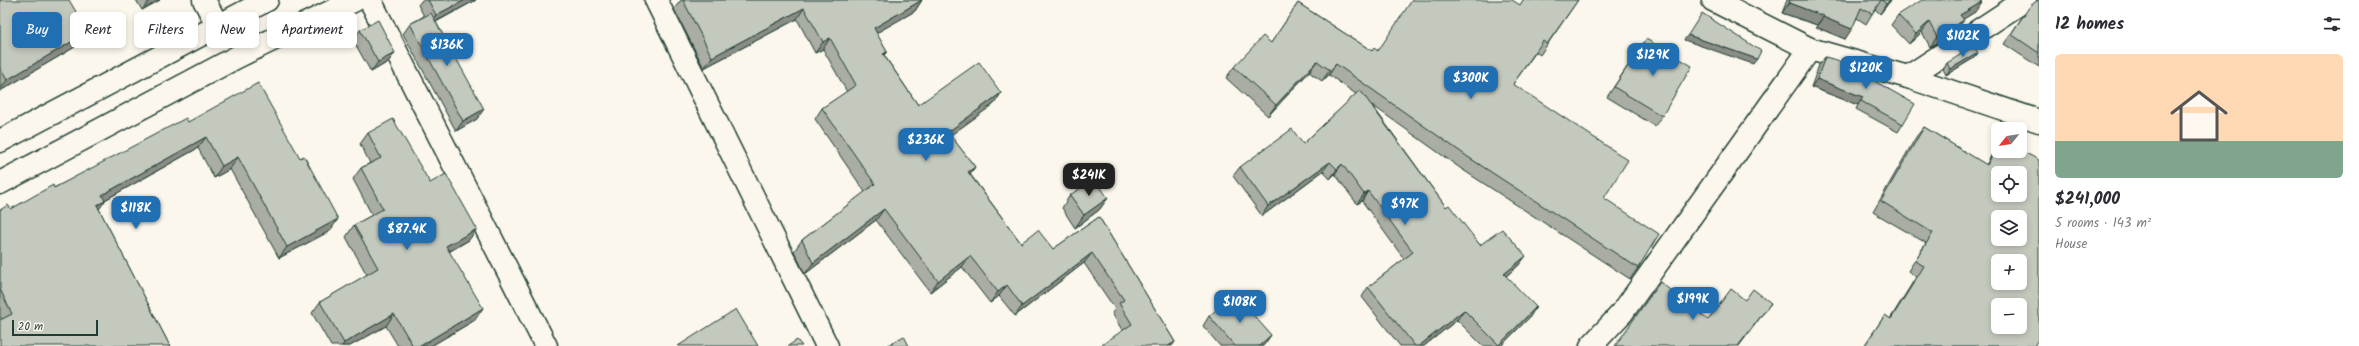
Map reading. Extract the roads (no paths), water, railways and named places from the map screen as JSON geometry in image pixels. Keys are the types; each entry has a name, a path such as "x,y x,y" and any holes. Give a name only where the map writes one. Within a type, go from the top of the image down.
{"street":[{"path":"204,0 210,12"},
{"path":"244,12 267,0"},
{"path":"0,183 237,57 355,0"},
{"path":"370,0 546,346"},
{"path":"656,0 827,346"},
{"path":"1713,0 1810,49 1908,77 2039,121"},
{"path":"1908,77 2025,0"},
{"path":"1,139 206,32"},
{"path":"1591,346 1622,313 1810,49"}]}
